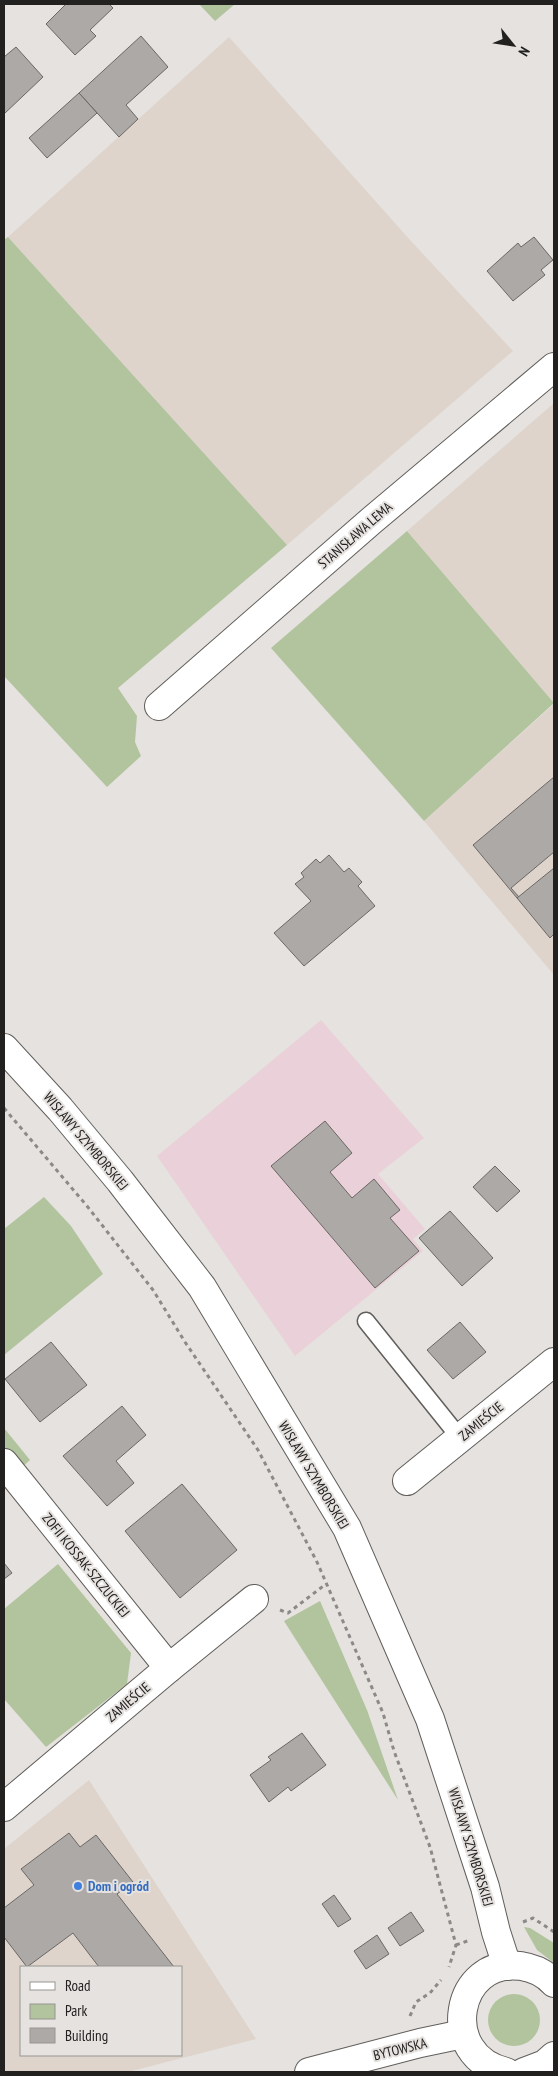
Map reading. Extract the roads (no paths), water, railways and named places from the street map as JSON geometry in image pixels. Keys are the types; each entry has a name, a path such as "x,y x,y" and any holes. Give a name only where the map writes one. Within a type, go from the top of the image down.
{"street":[{"name":"STANISŁAWA LEMA","path":"159,706 370,520 554,367"},
{"name":"WISŁAWY SZYMBORSKIEJ","path":"4,1048 60,1109 120,1181 202,1288 347,1528 430,1719 485,1887 507,1966"},
{"name":"ZAMIEŚCIE","path":"407,1481 554,1362"},
{"name":"ZOFII KOSSAK-SZCZUCKIEJ","path":"4,1462 169,1668"},
{"name":"ZAMIEŚCIE","path":"4,1807 254,1599"},
{"path":"506,2072 485,2064 476,2056 463,2034 462,2012 470,1991 486,1974 507,1966 517,1965 536,1970 554,1983"},
{"name":"BYTOWSKA","path":"309,2072 347,2068 420,2043 463,2034"}],"lane":[{"path":"366,1320 460,1438"}],"place":[{"name":"Dom i ogród","path":"78,1886"}]}
